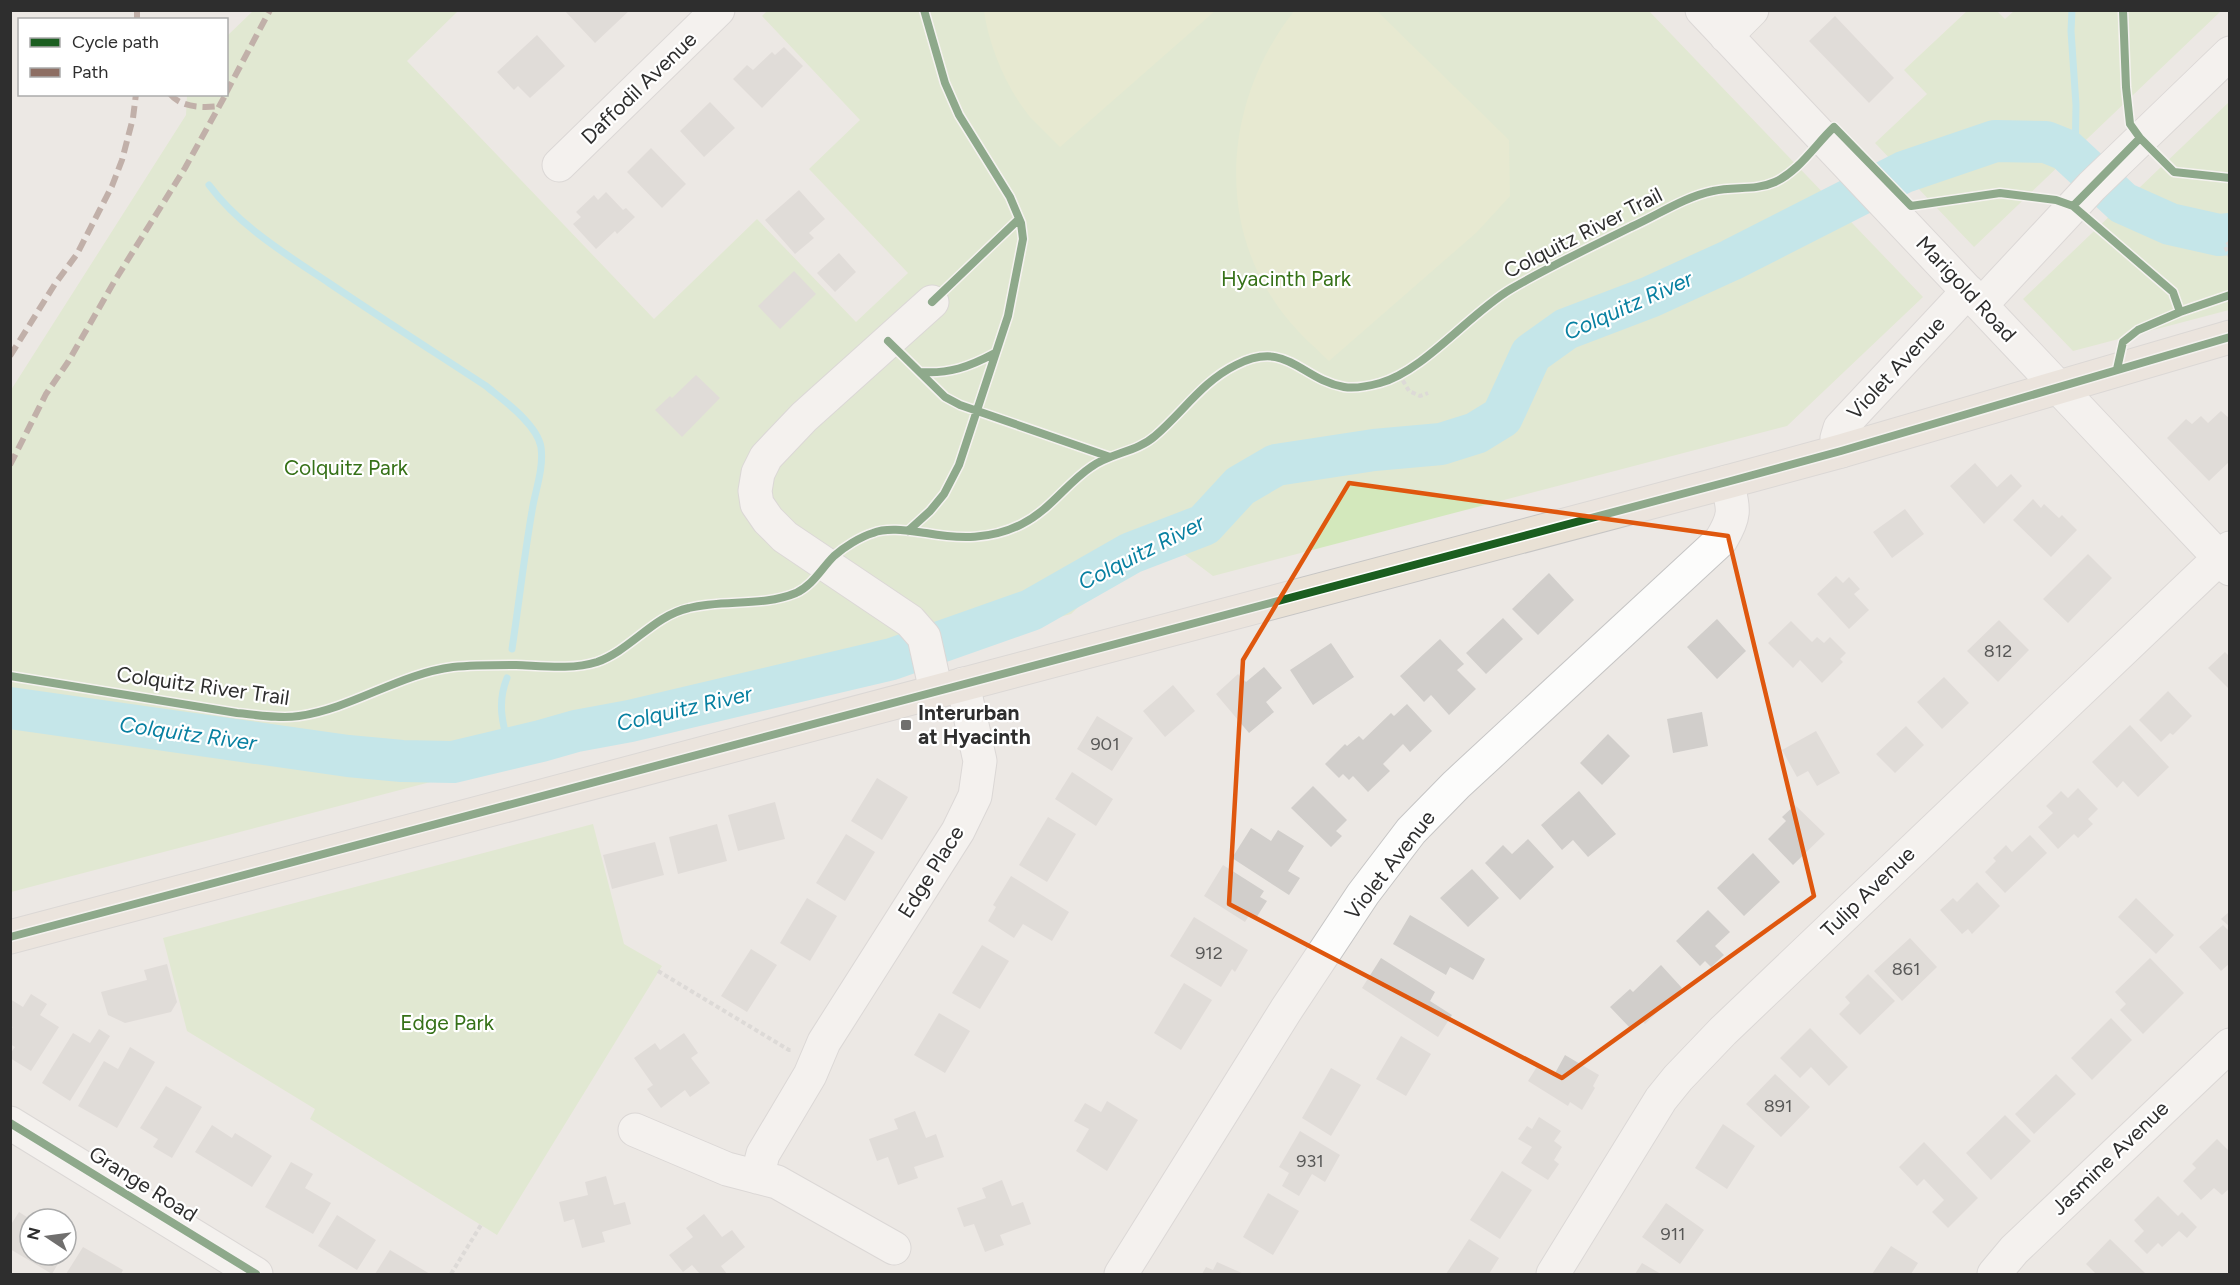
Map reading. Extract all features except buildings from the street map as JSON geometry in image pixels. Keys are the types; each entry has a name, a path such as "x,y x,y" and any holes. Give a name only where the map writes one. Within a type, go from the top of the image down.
{"main road":[{"path":"10,937 1727,483 2229,337"}],"street":[{"name":"Daffodil Avenue","path":"559,165 718,10"},
{"name":"Marigold Road","path":"1702,10 2058,387 2226,558"},
{"path":"1726,36 1752,10"},
{"name":"Violet Avenue","path":"1841,451 1837,438 1840,428 2229,53"},
{"name":"Edge Place","path":"757,1177 763,1154 810,1075 824,1042 958,831 975,796 980,761 949,688 910,621 786,537 768,520 757,504 755,491 758,473 766,457 804,417 933,302"},
{"name":"Violet Avenue","path":"1121,1275 1297,993 1363,894 1411,831 1456,785 1721,540 1731,523 1734,507 1727,483"},
{"name":"Tulip Avenue","path":"1553,1275 1661,1099 1723,1030 2226,558"},
{"name":"Jasmine Avenue","path":"1994,1275 2014,1250 2229,1045"},
{"name":"Grange Road","path":"10,1124 256,1275"},
{"path":"635,1130 727,1169 777,1182 894,1248"}],"path":[{"path":"2229,242 2225,246 2229,257"},
{"path":"1408,368 1396,375 1409,391 1420,396 1428,393"},
{"path":"658,971 789,1050 824,1042"},
{"path":"451,1275 481,1225"}],"highlighted area":[{"path":"1349,483 1728,536 1814,896 1562,1078 1229,904 1243,660"}],"green space":[{"path":"768,10 1649,11 1923,297 1787,426 1213,576 1155,532 1071,614 11,892 11,390 186,115 187,96 228,96 228,35 253,11 458,11 407,61 654,319 757,219 856,322 908,273 809,169 860,120 762,16"},
{"path":"984,10 1215,11 1060,147 1030,117 1014,94 1000,67 990,39"},
{"name":"Hyacinth Park","path":"1295,10 1377,11 1509,140 1510,196 1477,232 1329,361 1302,336 1284,315 1258,273 1244,235 1237,196 1237,157 1243,118 1255,80 1272,43"},
{"path":"1967,11 1997,11 2005,19 2014,11 2221,11 1974,247 1875,143 1927,94 1904,70"},
{"path":"2229,102 2229,310 2073,351 2023,299"},
{"name":"Edge Park","path":"593,824 624,944 662,966 497,1235 310,1119 315,1109 187,1031 163,938"}],"waterway":[{"path":"2072,10 2071,31 2076,105 2075,159"},
{"name":"Colquitz River","path":"10,708 348,756 402,761 453,762 576,731 630,721 892,659 1031,610 1131,553 1204,525 1240,486 1276,465 1374,450 1441,444 1476,433 1502,417 1531,354 1566,329 1650,297 1731,260 1904,172 1995,141 2046,142 2066,150 2123,203 2170,224 2219,235 2230,234"},
{"path":"209,185 234,214 264,239 486,386 518,413 533,430 538,438 542,455 512,649"},
{"path":"507,678 501,704 510,749"}],"marked path":[{"path":"137,10 137,18"},
{"path":"228,89 270,10"},
{"path":"10,356 55,284 77,254 112,186 122,160 133,118 136,96"},
{"path":"172,96 180,102 200,107 220,106"},
{"path":"10,465 46,394 68,362 114,282 185,168 225,96"}],"cycle path":[{"path":"908,531 930,511 944,494 959,465 1008,316 1023,239 1021,223 1010,197 959,115 945,83 924,10"},
{"path":"2123,10 2130,124 2140,138 2174,172 2230,178"},
{"name":"Colquitz River Trail","path":"10,676 237,713 284,717 319,712 414,676 453,667 477,665 567,667 597,662 621,650 653,625 676,612 702,605 756,602 796,593 812,581 838,553 873,533 899,530 975,537 999,533 1022,524 1041,512 1098,462 1132,449 1155,436 1213,379 1253,358 1268,356 1281,358 1329,383 1344,387 1367,386 1397,377 1430,354 1495,299 1511,289 1692,197 1713,191 1767,185 1775,182 1799,165 1834,127 1911,206 2000,193 2056,200 2073,206 2173,292 2180,312 2230,295"},
{"path":"2073,206 2140,138"},
{"path":"932,302 1019,219"},
{"path":"2117,369 2123,342 2138,330 2180,312"},
{"path":"10,937 1727,482 2230,337"},
{"path":"888,341 945,397 960,405 1110,457"},
{"path":"920,372 940,372 959,368 995,353"},
{"path":"10,1123 256,1274"}],"place":[{"name":"Interurban at Hyacinth","path":"906,725"}],"park label":[{"name":"Colquitz Park","path":"346,468"}]}
